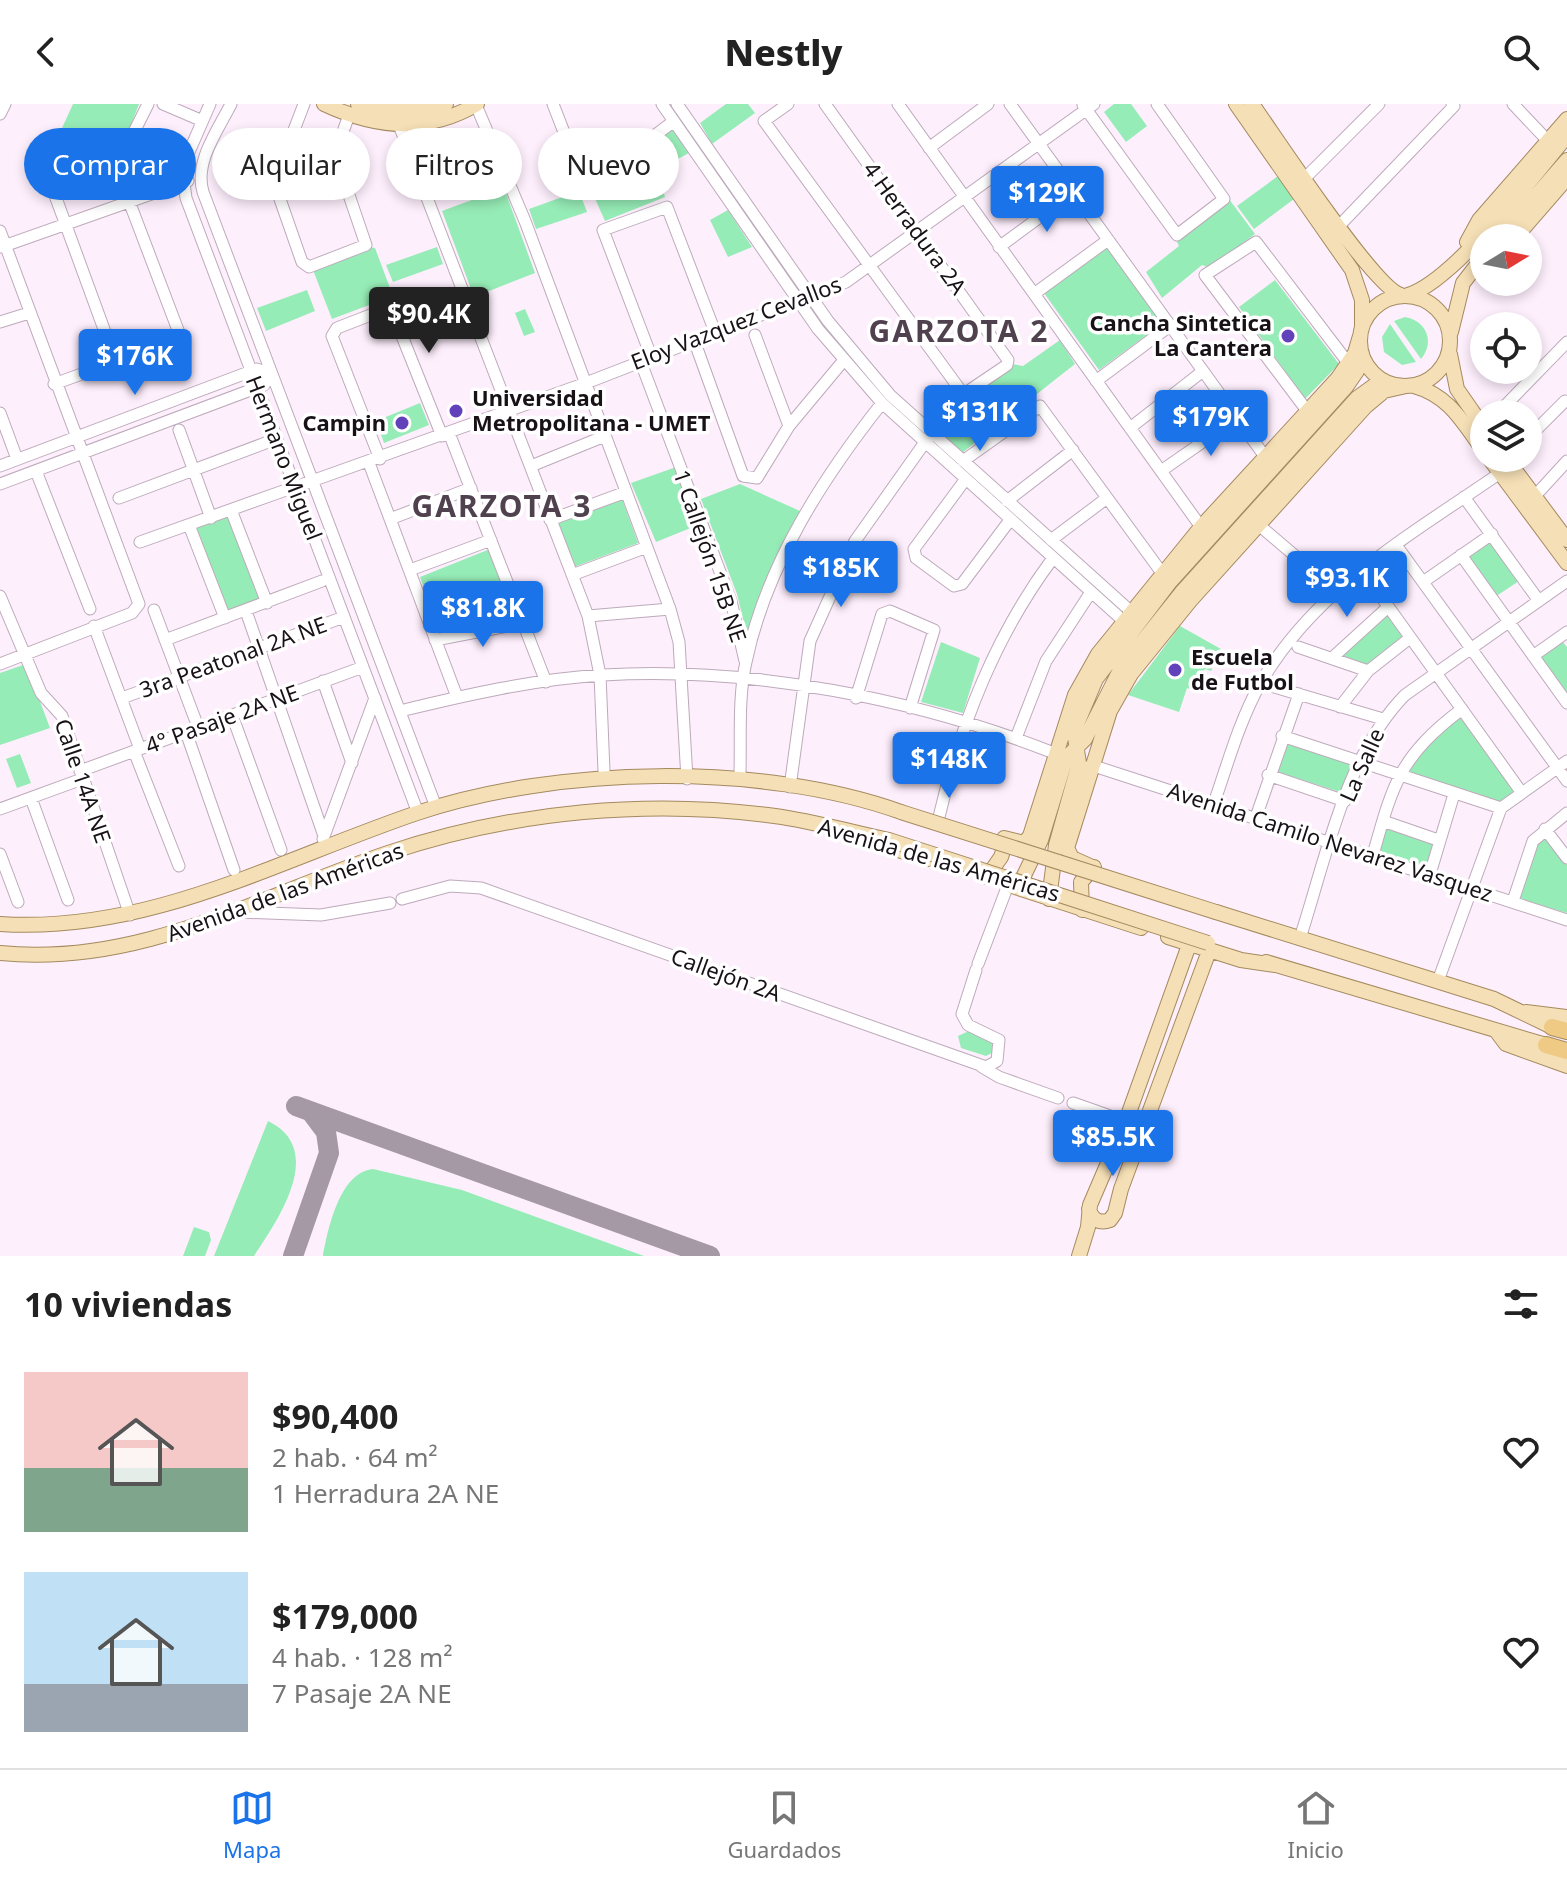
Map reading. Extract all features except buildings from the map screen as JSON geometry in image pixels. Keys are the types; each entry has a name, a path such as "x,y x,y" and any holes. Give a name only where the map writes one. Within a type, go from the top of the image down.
{"highway":[{"path":"1546,1045 1567,1051"}],"main road":[{"path":"324,104 399,125 441,120 476,104"},
{"path":"353,110 411,111 446,104"},
{"path":"1049,899 1056,845 1079,763 1074,731 1085,700 1108,660 1357,371 1362,300 1352,270 1236,104"},
{"path":"1255,105 1382,282 1404,295 1424,299 1446,321 1451,369 1457,389 1470,408"},
{"path":"1457,260 1479,220 1567,119"},
{"path":"1137,625 1162,573 1349,364 1373,308 1436,280 1567,136"},
{"path":"1511,224 1567,160"},
{"path":"1527,224 1567,178"},
{"path":"1091,765 1110,711 1131,674 1357,398 1375,385 1404,385 1440,371 1459,294 1470,273"},
{"path":"1361,338 1375,375 1437,395 1452,407 1470,432"},
{"path":"1511,472 1567,563"},
{"path":"1514,472 1565,531"},
{"path":"1054,753 1086,674 1254,521"},
{"path":"1013,886 1041,840 1066,758 1077,747"},
{"name":"Avenida de las Américas","path":"881,805 894,804 1024,843 1030,836 1054,753"},
{"name":"Avenida de las Américas","path":"1091,765 1068,853 1075,861 1203,902 1221,913"},
{"path":"569,784 587,773 604,771 638,770 660,778"},
{"path":"693,779 721,771 740,772 761,774 785,786"},
{"name":"Avenida de las Américas","path":"0,924 63,924 130,915 191,897 323,842 418,813 434,803 522,782 529,788 660,778 693,779 785,786 881,805 1494,999 1560,1029"},
{"name":"Avenida de las Américas","path":"0,953 61,954 120,947 238,912 390,852 531,819 604,811 700,810 780,817 889,840 1208,947 1497,1032"},
{"path":"857,833 900,851 1189,945 1208,947 1116,1209 1107,1196 1091,1205"},
{"path":"987,877 1001,857 1007,839"},
{"path":"1082,910 1081,882 1094,867"},
{"path":"1079,1256 1091,1205 1126,1121 1189,945"},
{"path":"1175,988 1192,994"},
{"path":"1521,1012 1533,1010 1567,1017"},
{"path":"1497,1032 1546,1045"},
{"path":"1497,1032 1506,1044 1567,1066"}],"street":[{"path":"116,362 45,168 125,142 132,136 148,104"},
{"path":"163,104 198,119"},
{"path":"196,134 210,104"},
{"path":"196,180 200,179 203,162 231,104"},
{"path":"304,104 274,182 302,262 314,267 364,248 367,240 335,154 353,110"},
{"path":"476,104 586,383 670,609 679,642 693,779"},
{"path":"553,104 579,171 641,146 674,121"},
{"path":"662,104 804,297 965,480 1091,592 1137,625"},
{"path":"677,104 844,360 882,403 963,461 1051,540 1137,625"},
{"name":"4 Herradura 2A","path":"788,104 764,121 961,391 967,392 1007,365 1008,360 825,104"},
{"path":"898,104 1201,527"},
{"path":"929,148 988,104"},
{"path":"1010,104 1266,458"},
{"path":"1088,106 1177,235 1224,199 1157,104"},
{"path":"1305,178 1379,104"},
{"path":"1339,226 1454,106 1452,104"},
{"path":"1513,104 1548,141"},
{"name":"Eloy Vazquez Cevallos","path":"140,542 510,411 846,282 1088,106"},
{"path":"399,125 588,616 600,675 604,771"},
{"name":"Hermano Miguel","path":"200,179 434,803"},
{"path":"999,247 1074,192"},
{"name":"Hermano Miguel","path":"189,200 291,488 344,617 418,813"},
{"path":"2,245 129,201 181,338 54,384"},
{"name":"1 Callejón 15B NE","path":"715,332 667,207 603,230 731,601 746,663"},
{"path":"0,231 2,245 54,384 137,597 137,609 0,664"},
{"path":"1034,294 1108,240"},
{"path":"1308,412 1205,275 1256,242 1349,364"},
{"path":"457,697 390,519 332,336 337,328 386,309 392,311 471,488 546,682"},
{"path":"0,322 29,313"},
{"path":"1096,381 1171,325"},
{"path":"755,335 789,426"},
{"path":"694,340 743,476 757,478 789,426 844,360"},
{"path":"1511,400 1567,342"},
{"path":"0,466 257,369 271,374 264,385 257,388 0,484"},
{"path":"1130,428 1203,371"},
{"path":"1542,424 1565,401"},
{"path":"740,772 746,663 781,560 820,487 882,403"},
{"path":"963,461 1041,407 1162,573"},
{"path":"0,413 17,459"},
{"path":"1161,471 1237,418"},
{"path":"179,430 211,518"},
{"path":"531,466 605,436"},
{"path":"785,786 810,641 843,561 882,498 928,438"},
{"path":"119,498 268,442"},
{"path":"1007,501 1073,450"},
{"path":"1535,496 1567,461"},
{"path":"36,471 90,609"},
{"path":"1214,803 1240,725 1261,683 1286,645 1335,590 1464,497 1493,472"},
{"path":"965,480 914,549 916,558 954,586 962,584 1010,520"},
{"path":"390,519 471,488"},
{"path":"550,520 626,492"},
{"path":"1464,497 1539,601"},
{"path":"1051,540 1107,498"},
{"path":"231,510 267,603"},
{"path":"1254,521 1335,590"},
{"path":"189,525 225,618"},
{"path":"1423,582 1492,534"},
{"path":"410,570 491,540"},
{"path":"1396,545 1471,649 1562,765 1567,781"},
{"path":"572,575 647,547"},
{"path":"1461,555 1567,703"},
{"path":"939,817 965,722 1000,641 1053,558"},
{"path":"1362,570 1522,793"},
{"path":"165,640 322,581"},
{"name":"La Salle","path":"1300,938 1359,761 1383,719 1405,695 1567,581"},
{"path":"1016,738 1046,661 1091,592"},
{"name":"Calle 14A NE","path":"0,596 41,693 62,716 130,915"},
{"path":"1332,658 1388,607"},
{"path":"588,616 670,609"},
{"path":"154,610 198,727"},
{"path":"246,611 278,698 323,842"},
{"path":"856,698 882,614 890,611 934,630 910,708"},
{"name":"3ra Peatonal 2A NE","path":"122,698 344,617"},
{"path":"435,640 524,623"},
{"path":"94,626 179,866"},
{"path":"1533,656 1566,635"},
{"path":"1340,707 1368,671 1410,638"},
{"path":"1298,647 1368,671"},
{"name":"4° Pasaje 2A NE","path":"0,809 137,750 363,667"},
{"path":"400,711 457,697 546,682 600,675 681,672 802,686 910,708 965,722 1054,753"},
{"path":"323,681 352,763"},
{"path":"1261,683 1383,719"},
{"path":"1256,817 1268,775 1299,694"},
{"path":"323,842 375,698"},
{"path":"1373,855 1400,775 1429,734 1462,709"},
{"path":"232,715 281,850"},
{"path":"186,732 234,870"},
{"path":"1282,736 1501,808"},
{"name":"Avenida Camilo Nevarez Vasquez","path":"1091,765 1567,920"},
{"path":"1438,981 1501,808 1562,765"},
{"path":"1268,775 1345,801"},
{"path":"1430,874 1454,794"},
{"path":"31,798 68,900"},
{"path":"1513,901 1533,841 1567,813"},
{"path":"1383,821 1438,840"},
{"path":"1545,829 1567,858"},
{"path":"0,854 18,902"},
{"name":"Callejón 2A","path":"402,899 459,885 481,888 981,1067 999,1077 1058,1098"},
{"path":"981,1067 994,1064 1001,1044 996,1037 972,1028 962,1014 977,967 1013,886"},
{"path":"238,912 321,915 390,903"},
{"path":"1073,1103 1144,1128"}],"green space":[{"path":"73,104 139,104 130,128 62,128"},
{"path":"726,104 748,104 755,113 712,144 700,123"},
{"path":"1114,104 1131,104 1147,126 1126,142 1104,112"},
{"path":"679,135 691,152 679,158"},
{"path":"1278,176 1294,199 1254,229 1237,206"},
{"path":"1229,199 1255,234 1210,268 1202,265 1162,298 1146,272 1179,246 1175,238"},
{"path":"472,200 508,200 535,273 474,297 442,211"},
{"path":"554,200 582,200 587,212 536,229 529,209"},
{"path":"596,200 658,200 605,221"},
{"path":"728,210 752,247 728,257 710,220"},
{"path":"1108,246 1163,323 1099,370 1044,293"},
{"path":"370,247 375,248 393,296 332,319 313,270"},
{"path":"437,247 443,264 393,282 386,265"},
{"name":"Cancha Sintetica La Cantera","path":"1275,280 1339,364 1305,399 1239,307"},
{"path":"307,290 315,311 266,331 257,308"},
{"path":"525,309 535,332 524,336 515,313"},
{"path":"1405,317 1419,323 1426,333 1428,346 1421,359 1394,321"},
{"path":"1390,324 1416,362 1402,365 1384,352 1382,337"},
{"path":"1060,340 1075,364 962,453 935,427 963,404 961,399 1012,364 1023,366"},
{"name":"Campin","path":"420,403 429,425 384,443 376,421"},
{"path":"676,467 698,525 656,542 631,483"},
{"path":"740,484 800,511 747,635 737,594 701,499"},
{"path":"622,499 638,543 574,567 557,524"},
{"path":"232,511 266,600 227,614 194,527"},
{"path":"1491,539 1519,581 1495,597 1467,556"},
{"path":"490,549 515,617 439,629 420,577"},
{"path":"1388,613 1404,636 1366,665 1340,656"},
{"name":"Escuela de Futbol","path":"1180,626 1221,649 1211,671 1205,669 1195,691 1187,688 1179,712 1128,695"},
{"path":"1562,641 1567,647 1567,696 1539,658"},
{"path":"941,642 980,658 963,713 921,702"},
{"path":"26,664 50,728 0,745 0,673"},
{"path":"1462,716 1516,791 1499,802 1405,772 1442,731"},
{"path":"1287,742 1352,764 1343,793 1278,772"},
{"path":"20,754 31,783 17,788 6,759"},
{"path":"1386,826 1433,843 1427,869 1378,852"},
{"path":"1545,836 1567,865 1567,913 1520,899 1535,846"},
{"path":"969,1031 993,1041 994,1052 986,1056 961,1048 958,1036"},
{"path":"268,1121 285,1133 294,1148 296,1166 285,1204 254,1256 214,1256"},
{"path":"373,1169 462,1190 644,1256 323,1256 332,1217 344,1190 362,1172"},
{"path":"194,1227 209,1232 211,1240 205,1256 183,1256"}],"taxiway":[{"path":"296,1106 710,1256"},
{"path":"293,1256 329,1153 326,1132 311,1112"}],"place":[{"name":"Cancha Sintetica La Cantera","path":"1288,336"},
{"name":"Universidad Metropolitana - UMET","path":"456,411"},
{"name":"Campin","path":"402,423"},
{"name":"Escuela de Futbol","path":"1175,670"}],"district":[{"name":"GARZOTA 2","path":"959,332"},
{"name":"GARZOTA 3","path":"502,507"}]}
